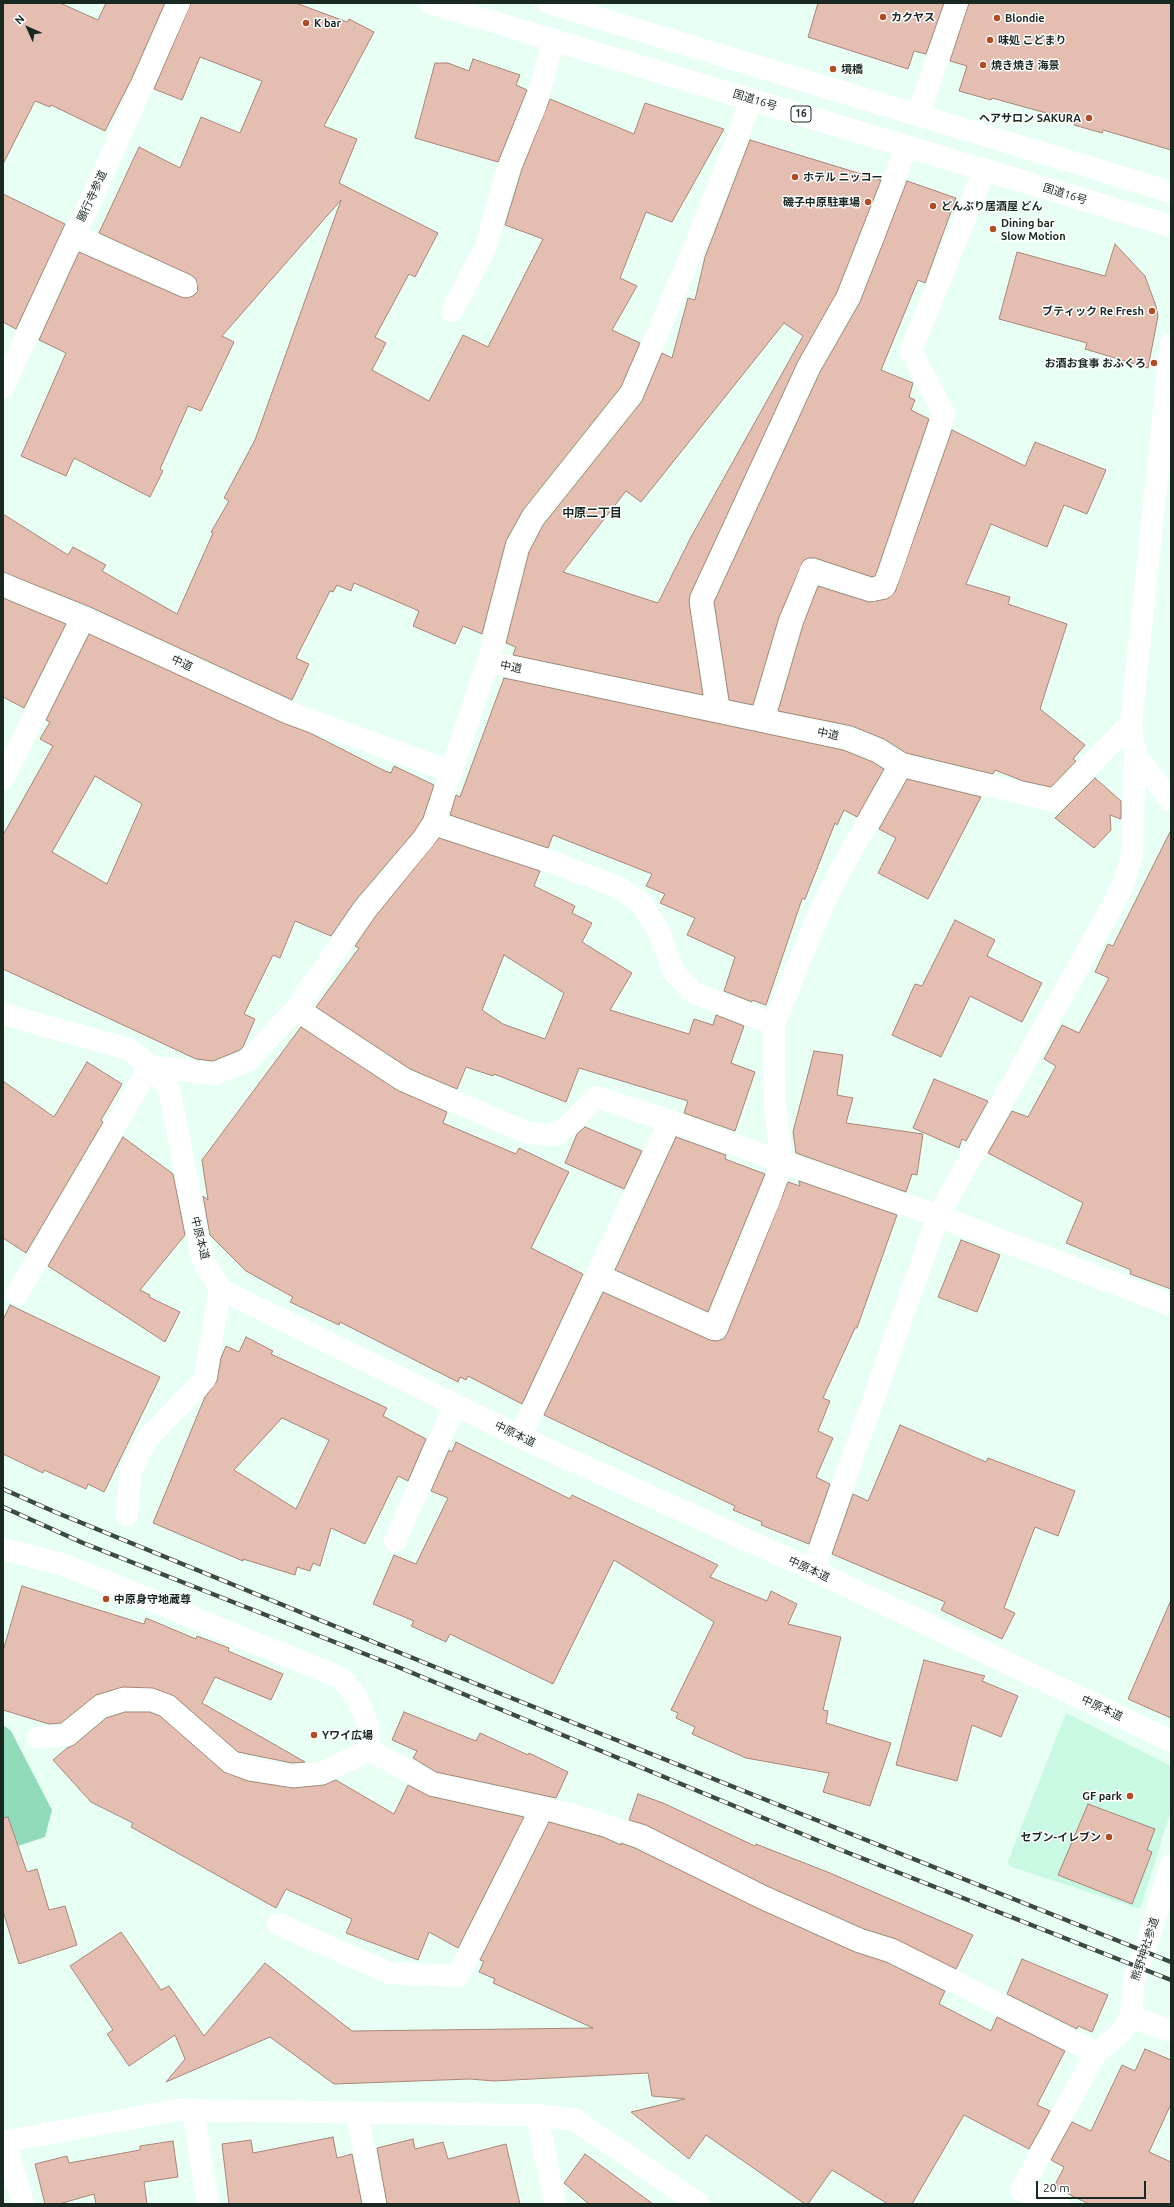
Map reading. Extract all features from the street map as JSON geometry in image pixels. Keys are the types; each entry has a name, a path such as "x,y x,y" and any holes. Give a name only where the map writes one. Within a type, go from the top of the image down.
{"main road":[{"name":"願行寺参道","path":"3,388 179,3"},
{"name":"国道16号","path":"430,3 1171,226"},
{"path":"549,3 1171,192"},
{"path":"918,115 957,3"},
{"path":"452,311 486,247 505,178 535,107 554,40"},
{"path":"17,1294 150,1066 216,1074 248,1061 296,1009 365,909 424,839 434,823 488,662 517,547 533,518 632,393 701,231 741,129 750,99"},
{"path":"718,710 701,600 809,366 848,297 906,147"},
{"path":"762,719 791,621 811,570 872,590 884,587 889,576 944,414 911,351 985,170"},
{"path":"74,235 186,286"},
{"path":"813,1570 938,1216 1121,889 1132,855 1135,754 1132,723 1171,344"},
{"name":"中道","path":"3,584 83,618 288,712 452,772"},
{"path":"3,779 83,618"},
{"name":"中道","path":"488,662 847,738 879,751 901,765 1055,801 1132,723"},
{"path":"1135,754 1171,801"},
{"path":"598,1276 715,1329 769,1200 782,1162 775,1106 774,1024 821,909 901,765"},
{"path":"434,823 555,863 620,888 642,904 660,934 674,972 694,993 774,1024"},
{"path":"296,1009 404,1080 528,1133 556,1135 571,1123 596,1097 670,1121 782,1162 938,1216 1171,1304"},
{"name":"中原本道","path":"3,1014 128,1049 150,1066 169,1088 202,1258 220,1289 520,1437 813,1570 1171,1740"},
{"path":"520,1437 598,1276 670,1121"},
{"path":"127,1515 131,1470 148,1438 205,1379 220,1289"},
{"path":"395,1541 455,1405"},
{"path":"3,1549 61,1564 341,1678 354,1693 360,1704 368,1726 369,1750"},
{"path":"38,1738 66,1735 100,1707 122,1699 152,1700 166,1705 232,1763 252,1769 292,1776 322,1772 369,1750"},
{"path":"369,1750 432,1784 570,1814 640,1836 762,1897 860,1941 892,1950 1096,2053"},
{"path":"278,1924 388,1973 458,1976 542,1808"},
{"name":"熊野神社参道","path":"1131,2017 1134,1980 1148,1941 1171,1866"},
{"path":"1060,2204 1021,2190 1096,2053 1120,2034 1131,2017 1171,2031"},
{"path":"23,2204 4,2143 177,2110 356,2114 537,2115 575,2120 699,2204"},
{"path":"193,2111 208,2204"},
{"path":"356,2114 375,2204"},
{"path":"537,2115 555,2204"}],"shaded area":[{"path":"1066,1713 1171,1766 1171,1811 1140,1909 1009,1866 1008,1861"},
{"path":"3,1725 11,1731 52,1810 45,1837 3,1851"}],"building":[{"path":"3,3 60,3 98,20 106,3 165,3 131,80 105,131 51,105 50,107 35,101 3,164"},
{"path":"191,3 296,3 347,22 349,19 374,32 324,126 357,139 339,183 438,233 415,277 409,274 375,337 386,343 372,370 429,401 463,335 488,347 543,239 505,225 522,169 550,99 634,134 645,103 724,129 672,222 646,212 620,278 637,286 612,330 640,343 621,387 523,510 506,541 482,634 463,626 455,644 413,626 419,611 354,583 351,591 337,585 333,592 330,591 296,658 309,664 292,700 88,606 3,572 3,514 68,555 73,547 106,565 102,571 177,614 213,533 211,532 229,501 224,498 255,440 341,200 222,336 234,342 201,411 188,406 160,469 163,471 150,497 74,458 66,476 21,456 66,353 39,340 79,252 181,297 187,298 193,296 198,291 196,279 191,275 99,233 139,147 180,168 201,117 240,133 262,81 200,57 182,100 154,89"},
{"path":"818,3 944,3 926,54 914,51 908,69 808,37"},
{"path":"969,3 1171,3 1171,150 1103,130 1102,133 1074,125 1075,121 992,98 991,100 959,91 967,66 950,61"},
{"path":"473,59 520,75 516,85 527,90 498,162 415,138 435,63 448,63 469,71"},
{"path":"750,140 881,180 837,292 798,361 690,595 689,602 703,695 513,655 516,647 506,643 529,552 543,525 642,401 662,353 672,358 688,298 695,300 705,257","holes":["784,323 803,336 691,537 658,603 563,572 626,491 641,502"]},
{"path":"907,181 956,198 925,283 918,280 881,370 913,383 909,397 915,400 911,410 929,419 877,571 875,576 872,577 815,558 808,558 803,561 779,617 753,705 729,700 714,602 820,372 860,302"},
{"path":"3,194 65,224 16,329 3,322"},
{"path":"1115,244 1145,276 1156,306 1158,316 1148,368 1085,349 1087,343 999,319 1017,252 1105,276"},
{"path":"952,430 1025,466 1035,442 1106,470 1087,514 1064,505 1047,547 991,524 966,584 1010,597 1008,604 1067,624 1040,709 1085,745 1073,759 1076,761 1051,787 1023,781 995,770 993,774 906,753 884,739 852,726 778,711 803,625 818,586 869,602 887,599 895,592"},
{"path":"3,598 66,624 24,708 3,697"},
{"path":"89,634 283,723 310,733 385,771 391,773 394,766 434,785 423,818 414,832 355,901 331,936 295,921 280,958 273,955 244,1014 255,1019 243,1047 240,1050 213,1061 196,1059 3,969 3,835 53,746 40,739 50,722 46,720","holes":["95,776 142,804 107,884 52,852"]},
{"path":"504,678 843,750 873,762 884,769 857,817 844,810 837,825 835,823 805,899 802,899 766,1005 752,1000 752,1002 724,991 735,957 687,935 695,918 660,903 665,894 646,886 652,874 553,835 548,848 450,815 456,795 460,797"},
{"path":"1095,778 1121,801 1121,819 1110,815 1111,830 1094,848 1055,818"},
{"path":"907,779 981,797 928,899 878,873 896,838 879,829"},
{"path":"1171,830 1171,1289 1130,1274 1131,1270 1066,1243 1083,1203 988,1153 1012,1111 1028,1117 1056,1066 1044,1059 1062,1025 1079,1033 1109,978 1095,972 1108,944 1113,946"},
{"path":"439,838 540,871 534,886 575,906 572,913 592,923 582,942 632,973 610,1010 689,1034 694,1019 713,1025 716,1015 744,1026 731,1063 755,1072 735,1131 684,1113 688,1101 579,1068 566,1102 494,1074 493,1076 466,1067 457,1089 410,1069 316,1007 359,948 355,946 375,917","holes":["504,955 564,993 545,1039 503,1024 482,1010"]},
{"path":"955,920 995,940 987,956 1042,983 1022,1022 970,996 941,1057 892,1035 915,984 922,986"},
{"path":"301,1027 397,1090 447,1112 443,1123 516,1154 519,1148 569,1172 531,1248 583,1274 522,1404 468,1376 466,1380 460,1377 458,1382 340,1322 339,1325 290,1302 293,1297 246,1271 210,1235 203,1196 208,1200 202,1160"},
{"path":"814,1051 843,1055 837,1095 853,1098 846,1123 923,1134 917,1175 912,1174 906,1192 796,1153 793,1132"},
{"path":"87,1062 122,1084 101,1120 103,1122 26,1253 3,1238 3,1081 54,1117"},
{"path":"934,1079 988,1101 966,1141 962,1139 959,1148 913,1128"},
{"path":"585,1127 642,1151 624,1189 565,1163 577,1134"},
{"path":"123,1137 173,1174 185,1235 140,1290 150,1295 149,1297 180,1312 165,1342 48,1266"},
{"path":"676,1137 726,1155 725,1159 765,1174 708,1312 615,1270"},
{"path":"799,1181 897,1215 857,1328 855,1328 823,1398 830,1401 818,1431 833,1438 816,1477 830,1484 809,1544 761,1525 762,1522 733,1510 735,1506 544,1415 603,1292 710,1340 717,1341 723,1339 727,1334 788,1182 800,1186"},
{"path":"961,1240 1000,1255 977,1312 938,1297"},
{"path":"10,1305 160,1377 104,1492 88,1484 86,1489 44,1470 43,1473 3,1454 3,1320"},
{"path":"246,1337 273,1351 271,1354 387,1408 383,1416 426,1439 408,1481 398,1476 365,1544 331,1528 320,1566 313,1563 310,1571 297,1567 295,1575 243,1559 243,1561 153,1523 205,1397 217,1381 221,1358 226,1346 239,1352","holes":["282,1418 329,1440 296,1509 234,1470"]},
{"path":"900,1425 986,1462 988,1458 1075,1491 1058,1536 1035,1527 1004,1608 1015,1613 1002,1639 941,1610 945,1602 832,1554 853,1494 868,1501"},
{"path":"456,1442 570,1499 572,1495 718,1565 710,1577 767,1601 771,1591 797,1604 788,1624 841,1637 823,1710 828,1711 826,1723 891,1743 870,1806 823,1792 829,1773 746,1758 692,1734 695,1727 676,1718 678,1713 671,1710 714,1622 614,1560 553,1684 450,1634 446,1642 411,1626 414,1621 373,1604 394,1555 416,1564 448,1498 431,1491 449,1450 452,1452"},
{"path":"22,1586 144,1624 146,1618 196,1639 197,1636 229,1648 228,1651 283,1674 271,1700 215,1677 202,1703 305,1762 292,1763 238,1752 174,1696 153,1688 123,1687 96,1695 61,1723 49,1724 3,1710 3,1651"},
{"path":"1171,1600 1171,1718 1128,1699"},
{"path":"924,1660 985,1676 982,1681 1018,1696 1001,1737 972,1725 957,1781 896,1765"},
{"path":"125,1712 150,1712 160,1716 224,1772 248,1781 293,1788 324,1785 336,1780 394,1814 408,1785 429,1796 524,1817 458,1948 429,1932 418,1960 346,1933 352,1919 286,1889 276,1908 131,1827 133,1823 91,1802 53,1760 67,1748 74,1745 106,1718"},
{"path":"404,1712 476,1741 480,1733 528,1755 529,1753 568,1772 556,1798 436,1772 413,1758 417,1751 392,1740"},
{"path":"638,1794 663,1803 755,1846 756,1844 830,1873 973,1935 956,1969 896,1939 864,1929 767,1886 646,1825 629,1820"},
{"path":"1088,1804 1155,1829 1147,1850 1152,1852 1132,1904 1058,1875"},
{"path":"8,1817 27,1872 37,1869 49,1910 65,1906 77,1945 19,1964 3,1911 3,1818"},
{"path":"549,1822 603,1837 621,1845 621,1843 635,1848 757,1908 855,1952 886,1962 945,1991 939,2004 991,2031 997,2017 1065,2051 1037,2105 1050,2111 1029,2149 964,2115 912,2204 888,2204 832,2170 808,2204 805,2204 706,2135 689,2159 631,2112 685,2099 652,2096 648,2073 494,2081 470,2079 334,2084 270,2037 166,2082 185,2059 175,2035 129,2066 107,2034 113,2030 70,1966 121,1932 161,1990 169,1986 204,2036 265,1963 352,2031 593,2028 493,1983 495,1979 479,1972 484,1961 480,1960"},
{"path":"1022,1959 1108,1995 1092,2032 1078,2026 1077,2029 1007,1994"},
{"path":"1145,2049 1171,2060 1171,2104 1149,2152 1171,2162 1171,2204 1089,2204 1054,2187 1064,2167 1051,2160 1072,2122 1091,2131 1122,2065 1135,2071"},
{"path":"333,2137 337,2158 352,2154 362,2204 229,2204 222,2144 251,2140 253,2153"},
{"path":"413,2139 415,2149 443,2142 448,2159 506,2144 520,2204 387,2204 377,2148"},
{"path":"173,2141 178,2177 144,2182 147,2204 96,2204 94,2194 59,2204 45,2204 35,2164 67,2156 69,2163 140,2150 140,2146"},
{"path":"585,2154 653,2204 589,2204 564,2183"}],"railway":[{"path":"3,1489 55,1512 479,1685 1171,1962"},
{"path":"3,1507 83,1543 398,1667 836,1848 1171,1980"}],"place":[{"name":"カクヤス","path":"883,17"},
{"name":"Blondie","path":"997,18"},
{"name":"K bar","path":"306,23"},
{"name":"味処 こどまり","path":"990,40"},
{"name":"焼き焼き 海景","path":"983,65"},
{"name":"境橋","path":"833,69"},
{"name":"ヘアサロン SAKURA","path":"1089,118"},
{"name":"ホテル ニッコー","path":"795,177"},
{"name":"磯子中原駐車場","path":"868,202"},
{"name":"どんぶり居酒屋 どん","path":"933,206"},
{"name":"Dining bar Slow Motion","path":"993,229"},
{"name":"ブティック Re Fresh","path":"1152,311"},
{"name":"お酒お食事 おふくろ","path":"1154,363"},
{"name":"中原身守地蔵尊","path":"106,1599"},
{"name":"Yワイ広場","path":"314,1735"},
{"name":"GF park","path":"1130,1796"},
{"name":"セブン-イレブン","path":"1109,1837"}],"district":[{"name":"中原二丁目","path":"592,513"}]}
